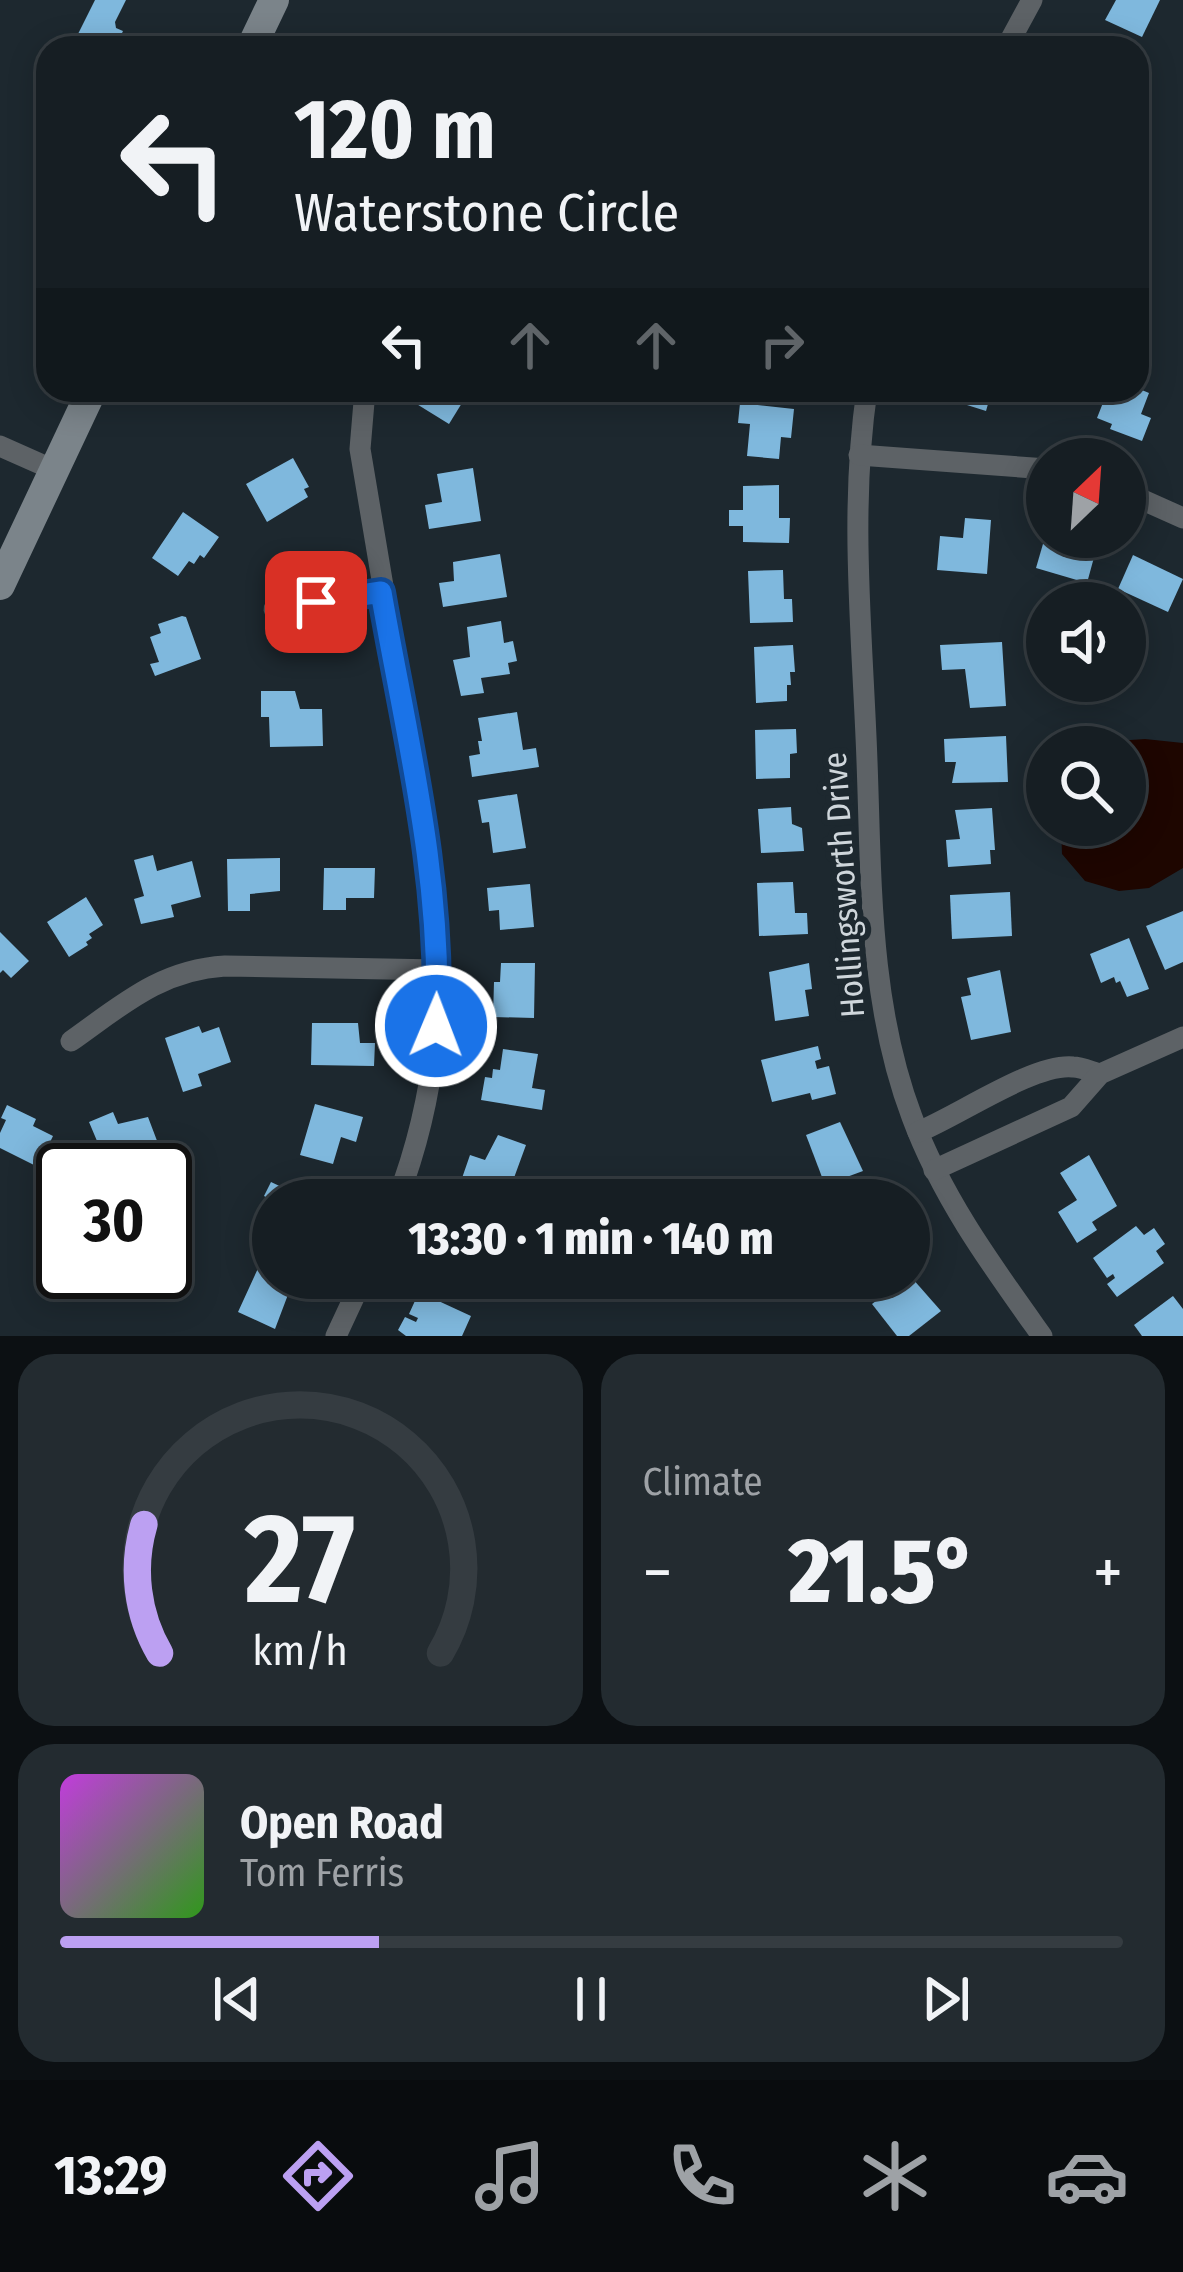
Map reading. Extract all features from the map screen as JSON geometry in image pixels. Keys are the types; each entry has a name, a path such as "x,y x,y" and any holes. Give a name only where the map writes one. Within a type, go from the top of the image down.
{"street":[{"path":"257,36 274,0"},
{"path":"1012,36 1032,0"},
{"path":"0,585 86,402"},
{"path":"364,402 360,448 434,889 437,970 430,1081 404,1179"},
{"name":"Hollingsworth Drive","path":"866,402 856,518 875,946 888,1039 934,1170 967,1230 1042,1336"},
{"path":"0,446 54,470"},
{"path":"859,454 1026,468"},
{"path":"1146,501 1183,518"},
{"path":"274,609 381,592"},
{"path":"71,1041 146,988 194,969 437,970"},
{"path":"934,1170 1072,1107 1100,1074 1183,1036"},
{"path":"917,1132 1021,1080 1070,1066 1100,1074"},
{"path":"336,1336 353,1299"}],"shaded area":[{"path":"1146,739 1183,743 1183,868 1149,888 1119,891 1085,881 1062,854 1062,846 1146,846"}],"building":[{"path":"95,0 126,0 115,22 123,31 121,36 77,36"},
{"path":"1116,0 1160,0 1142,36 1105,20"},
{"path":"416,402 463,402 449,424"},
{"path":"958,402 989,402 986,411"},
{"path":"1103,402 1146,402 1141,414 1151,418 1143,438 1110,429 1112,424 1097,418"},
{"path":"740,403 794,409 791,438 781,437 779,459 747,456 750,424 738,423"},
{"path":"293,458 309,487 304,489 308,497 267,522 246,484"},
{"path":"473,468 481,521 429,529 425,505 442,502 437,474"},
{"path":"779,485 779,518 790,518 789,543 743,542 743,526 729,526 729,510 743,510 743,486"},
{"path":"183,512 219,537 204,558 200,555 194,564 189,561 178,576 152,558"},
{"path":"965,518 991,520 987,574 937,570 940,536 963,538"},
{"path":"500,554 507,597 443,607 439,583 454,581 453,562"},
{"path":"1039,558 1094,558 1087,582 1036,568"},
{"path":"1132,558 1183,579 1168,612 1146,602 1146,582 1121,582"},
{"path":"783,570 784,599 792,599 793,622 750,623 748,571"},
{"path":"182,616 201,659 155,676 150,664 159,662 150,637 161,633 158,624"},
{"path":"501,621 504,643 513,641 517,661 508,663 510,674 481,678 484,693 461,696 453,660 470,657 467,627"},
{"path":"1002,642 1006,706 970,708 965,669 942,670 940,645"},
{"path":"793,645 795,672 790,672 787,701 756,703 754,647"},
{"path":"261,691 295,691 300,709 322,709 323,746 270,747 269,717 261,717"},
{"path":"517,712 523,750 536,748 539,767 472,777 469,756 480,754 478,741 482,741 478,718"},
{"path":"796,729 797,753 790,754 790,778 756,779 755,730"},
{"path":"1006,736 1008,782 952,783 956,762 945,762 944,739"},
{"path":"517,794 526,848 493,853 489,822 482,823 478,800"},
{"path":"791,807 792,824 802,828 804,851 761,853 758,809"},
{"path":"992,808 995,850 990,850 991,864 948,867 946,840 960,839 955,810"},
{"path":"153,855 157,871 192,861 201,897 171,905 174,917 141,924 134,899 144,896 134,860"},
{"path":"280,858 280,891 250,894 250,911 228,911 227,859"},
{"path":"324,868 375,868 374,898 346,898 346,910 323,910"},
{"path":"793,882 795,913 807,913 808,934 759,936 757,883"},
{"path":"530,884 534,927 500,930 499,910 489,911 487,888"},
{"path":"1010,892 1012,936 952,939 950,895"},
{"path":"86,897 103,925 89,934 88,945 69,957 47,922"},
{"path":"1183,911 1183,962 1165,970 1146,926"},
{"path":"0,932 29,961 11,978 3,970 0,973"},
{"path":"1129,938 1149,989 1127,997 1114,977 1101,983 1090,954"},
{"path":"501,963 535,963 534,1018 493,1017 494,982 500,982"},
{"path":"809,963 812,989 805,990 809,1016 775,1021 769,972"},
{"path":"1000,970 1011,1032 971,1040 961,997 971,995 967,978"},
{"path":"312,1023 358,1023 360,1043 375,1043 374,1066 311,1065"},
{"path":"199,1026 202,1033 219,1027 231,1062 198,1074 202,1086 183,1092 165,1038"},
{"path":"818,1046 817,1069 829,1066 836,1094 812,1100 810,1093 772,1102 761,1060"},
{"path":"503,1049 538,1054 532,1088 545,1090 542,1110 481,1100 485,1077 492,1078 493,1069 500,1070"},
{"path":"315,1104 363,1117 356,1142 341,1137 333,1164 300,1155"},
{"path":"7,1105 36,1119 33,1126 53,1136 50,1143 36,1143 36,1166 0,1148 6,1120 1,1118"},
{"path":"113,1112 118,1124 148,1117 158,1143 98,1143 89,1122"},
{"path":"840,1122 863,1171 841,1179 823,1179 806,1135"},
{"path":"498,1135 526,1145 514,1179 462,1179 470,1155 485,1160"},
{"path":"1089,1155 1117,1206 1092,1222 1097,1230 1077,1243 1058,1212 1077,1200 1060,1173"},
{"path":"1136,1226 1144,1235 1154,1228 1165,1244 1156,1251 1164,1263 1117,1297 1107,1284 1115,1278 1113,1274 1107,1278 1093,1258"},
{"path":"252,1281 252,1299 286,1299 275,1329 238,1312"},
{"path":"1173,1296 1183,1309 1183,1336 1142,1336 1134,1325"},
{"path":"930,1298 941,1311 909,1336 897,1336 872,1304 879,1299"},
{"path":"416,1299 434,1299 471,1316 462,1336 406,1336 398,1330 405,1317 416,1322 418,1318 409,1314"}],"route":[{"path":"316,602 381,592 434,889 436,1026"}]}
